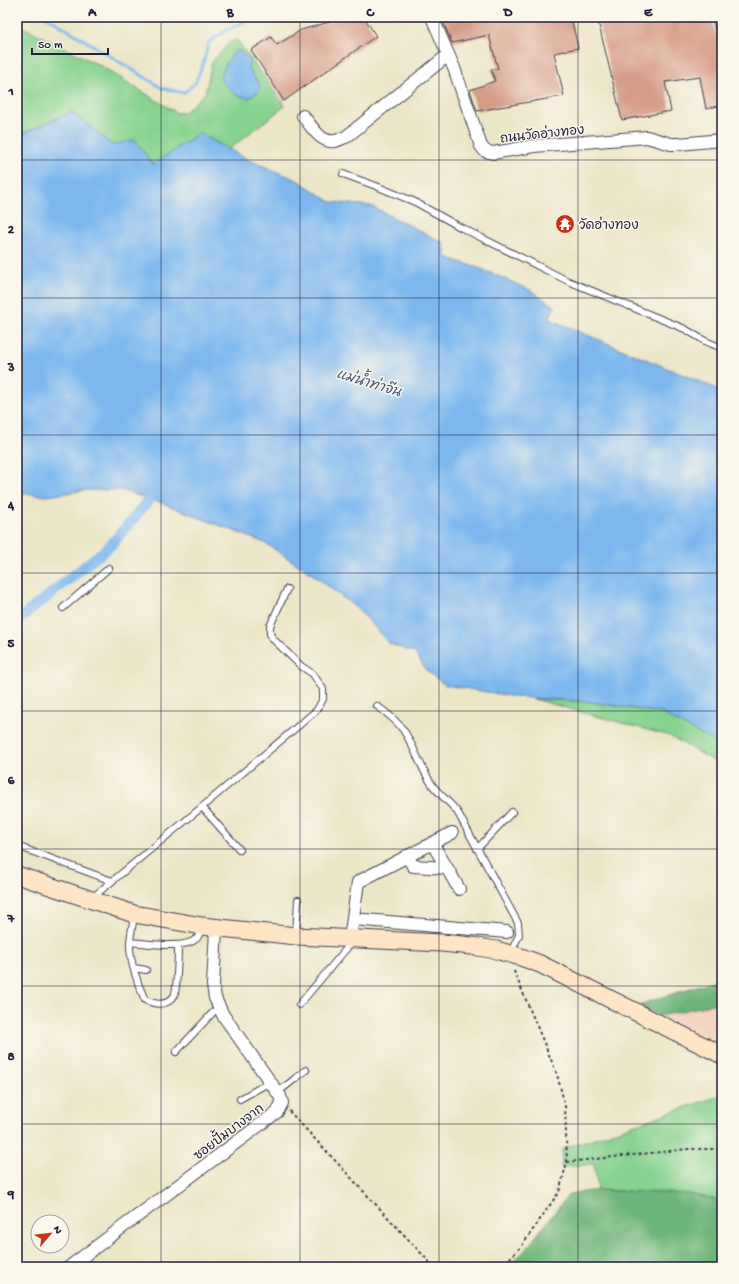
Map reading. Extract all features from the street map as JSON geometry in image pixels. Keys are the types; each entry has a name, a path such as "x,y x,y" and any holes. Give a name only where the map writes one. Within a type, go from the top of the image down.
{"main road":[{"path":"17,875 134,914 209,927 296,936 442,943 472,946 512,955 540,964 722,1055"}],"street":[{"name":"ถนนวัดอ่างทอง","path":"432,17 448,55 481,146 485,151 493,153 534,146 646,137 671,144 722,140"},
{"path":"303,116 318,135 325,141 334,141 346,137 448,55"},
{"path":"353,939 353,918 358,882 452,833"},
{"path":"432,843 460,889"},
{"path":"407,856 413,866 447,868"},
{"path":"353,918 507,932"},
{"path":"209,927 215,998 223,1015 270,1082 279,1098"},
{"name":"ซอยปั้มบางจาก","path":"69,1267 277,1112 279,1098"}],"lane":[{"path":"343,174 415,202 460,227 568,281 685,329 704,341 722,348"},
{"path":"63,608 109,568"},
{"path":"90,900 318,710 323,699 322,690 313,674 301,666 273,639 270,634 270,626 287,589"},
{"path":"377,706 392,717 403,730 433,785 442,796 451,803 478,849 518,923 519,935 512,955"},
{"path":"202,808 240,850"},
{"path":"478,849 512,812"},
{"path":"17,846 112,881"},
{"path":"296,936 298,900"},
{"path":"134,914 130,942 131,955 139,988 145,1000 153,1003 165,1004 174,996 173,973 178,945"},
{"path":"130,942 178,945 187,944 197,939 209,927"},
{"path":"299,1005 353,939"},
{"path":"134,968 146,970"},
{"path":"176,1052 219,1006"},
{"path":"279,1098 306,1070"},
{"path":"240,1099 270,1082"}],"path":[{"path":"501,1267 521,1247 559,1192 567,1162 565,1106 557,1074 525,995 512,955"},
{"path":"279,1098 434,1267"},
{"path":"567,1162 688,1149 722,1149"}],"shaded area":[{"path":"722,1002 722,1047 660,1016"}],"green space":[{"path":"17,24 101,66 177,113 185,112 205,93 212,62 230,42 237,40 285,106 229,149 199,133 153,165 135,140 112,145 72,112 17,136"},
{"path":"533,699 591,702 661,713 722,746 722,766 670,736"},
{"path":"722,978 722,1002 660,1016 638,1005"},
{"path":"722,1095 722,1201 689,1194 598,1190 594,1164 561,1167 562,1149"},
{"path":"598,1190 689,1194 722,1201 722,1267 508,1267 526,1249 569,1194"}],"water":[{"path":"237,49 250,60 248,68 260,86 257,93 249,98 236,95 220,78 226,64"},
{"name":"แม่น้ำท่าจีน","path":"72,112 112,145 135,140 153,165 199,133 249,160 299,181 331,202 371,206 444,243 446,257 484,270 530,290 555,307 549,319 722,391 722,746 661,713 591,702 517,697 445,685 426,670 415,653 390,644 360,611 315,576 265,543 162,503 120,490 87,490 47,496 17,493 17,136"}],"building":[{"path":"347,17 364,17 376,36 284,101 251,50 271,37 277,45 301,30"},
{"path":"441,17 571,17 578,48 554,53 564,96 477,111 470,90 495,81 491,69 498,69 489,35 452,43"},
{"path":"597,17 712,17 722,61 722,105 706,109 700,77 665,82 671,111 622,120"}],"waterway":[{"path":"47,17 162,88 184,93 195,83 203,65 209,42 227,30 254,17"},
{"path":"296,17 309,17"},
{"path":"17,621 110,546 159,488"}],"place":[{"name":"วัดอ่างทอง","path":"565,224"}]}
